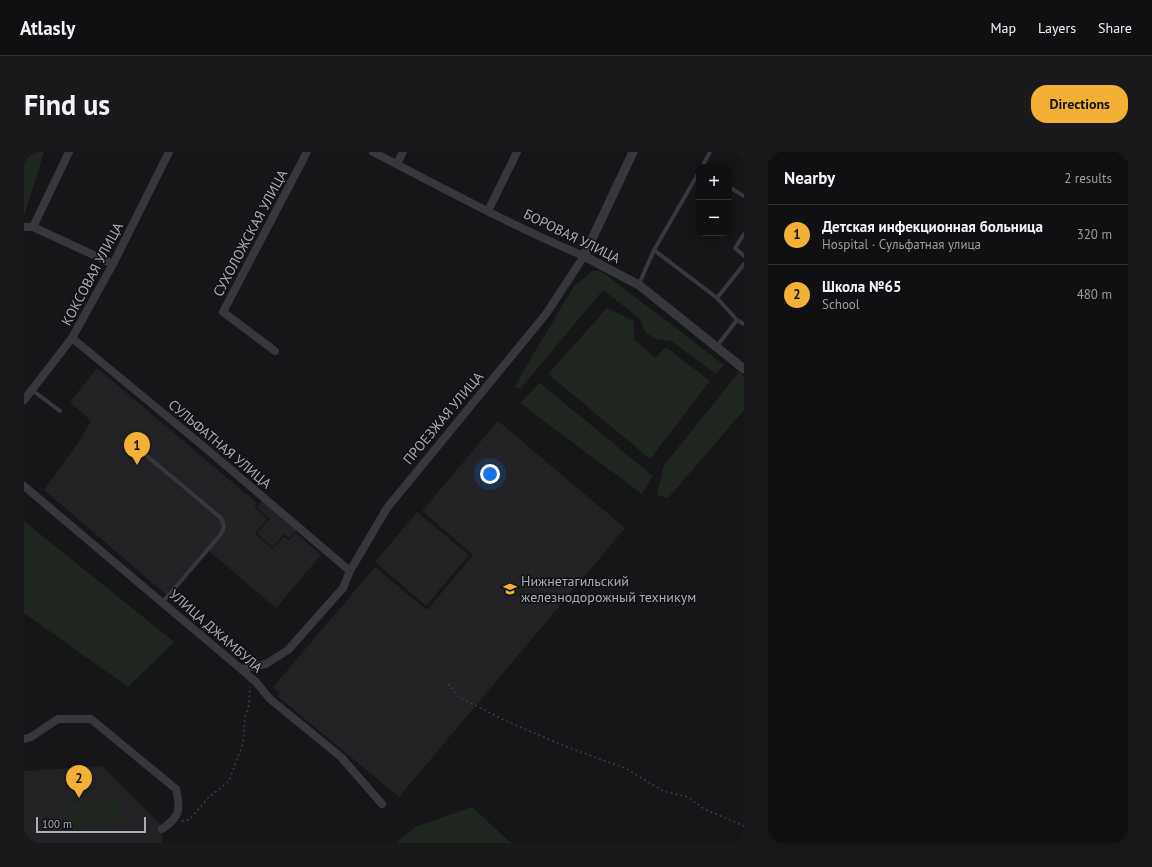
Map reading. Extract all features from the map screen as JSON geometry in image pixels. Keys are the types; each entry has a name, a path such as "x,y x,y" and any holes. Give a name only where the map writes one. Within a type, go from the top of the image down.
{"street":[{"path":"33,227 69,152"},
{"name":"КОКСОВАЯ УЛИЦА","path":"27,395 72,338 113,264 170,152"},
{"name":"СУХОЛОЖСКАЯ УЛИЦА","path":"275,351 223,312 307,152"},
{"name":"БОРОВАЯ УЛИЦА","path":"373,152 488,211 584,256 639,285 744,369"},
{"path":"397,164 403,152"},
{"path":"488,211 517,152"},
{"name":"ПРОЕЗЖАЯ УЛИЦА","path":"242,669 266,664 288,650 343,588 350,571 387,508 542,320 584,256 633,152"},
{"path":"24,227 33,227 113,264"},
{"name":"СУЛЬФАТНАЯ УЛИЦА","path":"72,338 203,446 350,571"},
{"name":"УЛИЦА ДЖАМБУЛА","path":"24,486 242,669 256,682 270,699 341,757 382,804"},
{"path":"24,739 31,737 58,719 91,719 176,789 179,802 178,812 170,823 162,828"}],"lane":[{"path":"704,164 710,152"},
{"path":"639,285 654,250 696,177"},
{"path":"732,189 744,196"},
{"path":"744,234 735,248 744,256"},
{"path":"654,250 717,298 737,320 744,324"},
{"path":"717,298 744,264"},
{"path":"717,346 737,320"},
{"path":"27,395 60,411"},
{"path":"147,456 221,518 224,525 224,530 221,534 162,602"}],"path":[{"path":"170,823 189,820 208,798 229,781 242,743 245,717 249,706 251,685 256,682"},
{"path":"448,684 459,697 506,721 567,747 626,768 663,791 688,797 704,809 744,826"}],"shaded area":[{"path":"24,152 44,152 24,216"},
{"path":"592,271 601,271 724,365 716,374 671,341 657,339 646,333 639,318 603,290 520,389 514,387 574,286"},
{"path":"607,308 634,321 634,339 655,358 666,347 710,381 650,459 548,374"},
{"path":"97,368 257,503 254,507 267,519 255,534 272,549 284,537 289,540 296,533 321,555 276,608 209,551 169,597 44,490 80,440 91,421 70,402"},
{"path":"739,372 744,377 744,410 668,498 657,495 664,465"},
{"path":"540,383 653,476 642,494 520,403"},
{"name":"Нижнетагильский железнодорожный техникум","path":"498,421 625,528 399,797 277,696 280,693 273,687 375,567 427,610 473,555 422,511"},
{"path":"262,501 297,530 289,538 284,534 273,547 257,533 270,519 257,507"},
{"path":"417,512 469,555 426,606 375,562"},
{"path":"24,521 174,642 128,687 24,613"},
{"path":"102,766 161,825 163,843 24,843 24,771"},
{"path":"116,801 122,809 123,818 113,824 76,828 69,822 69,806 76,803"},
{"path":"472,807 511,843 396,843 415,827"}],"place":[{"name":"Детская инфекционная больница","path":"137,465"},
{"name":"Нижнетагильский железнодорожный техникум","path":"510,589"},
{"name":"Школа №65","path":"79,798"}]}
